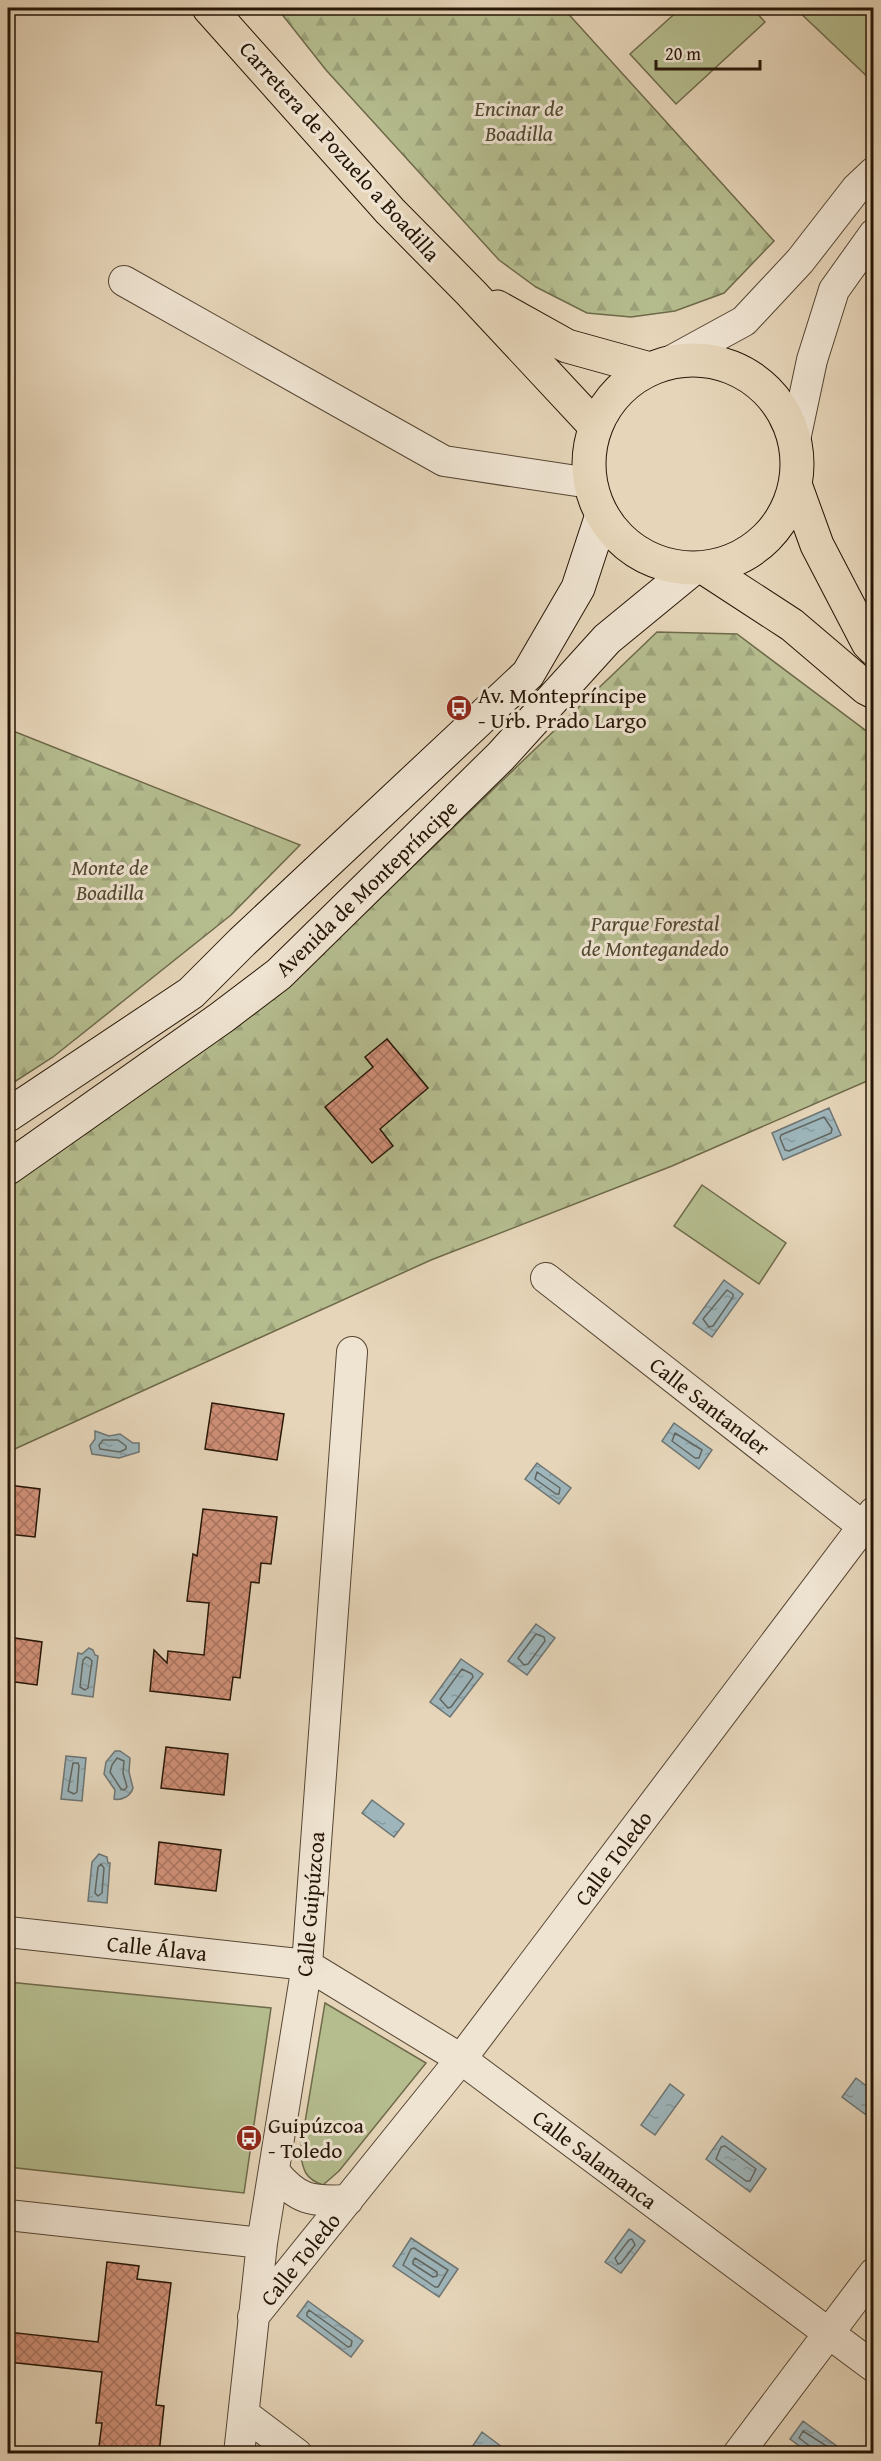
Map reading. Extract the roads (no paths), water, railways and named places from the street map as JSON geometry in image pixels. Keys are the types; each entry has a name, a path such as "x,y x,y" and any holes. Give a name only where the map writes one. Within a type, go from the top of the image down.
{"main road":[{"name":"Carretera de Pozuelo a Boadilla","path":"209,8 390,211 596,426"},
{"name":"Carretera de Pozuelo a Boadilla","path":"471,293 567,346 659,365"},
{"path":"873,649 817,545 796,487 795,440 778,403 748,375 709,361 659,365 617,392 596,426 589,454 590,483 602,515 639,555 699,570 792,625 873,692"},
{"path":"699,570 747,555 778,526 796,487"}],"street":[{"path":"659,365 744,321 800,261 856,189 873,172"},
{"path":"795,440 812,360 834,290 873,234"},
{"path":"124,281 444,461 590,483"},
{"name":"Avenida de Montepríncipe","path":"8,1115 191,993 242,942 528,674 578,588 602,515"},
{"name":"Avenida de Montepríncipe","path":"8,1168 212,1025 279,974 501,756 607,639 699,570"},
{"name":"Calle Santander","path":"546,1278 870,1524"},
{"name":"Calle Guipúzcoa","path":"239,2454 262,2243 307,1965 352,1352"},
{"name":"Calle Toledo","path":"253,2317 461,2059 870,1524"},
{"name":"Calle Álava","path":"8,1932 307,1965"},
{"name":"Calle Salamanca","path":"307,1965 461,2059 873,2367"},
{"name":"Calle Toledo","path":"274,2170 285,2185 299,2196 318,2202 348,2200"},
{"path":"8,2215 262,2243"},
{"path":"738,2454 873,2273"},
{"path":"244,2414 297,2454"}],"water":[{"path":"829,1108 841,1135 783,1160 772,1133"},
{"path":"724,1280 743,1294 712,1337 693,1323"},
{"path":"674,1423 712,1450 699,1469 662,1441"},
{"path":"95,1431 109,1436 120,1434 133,1443 139,1443 139,1452 119,1458 92,1454 90,1446 95,1439"},
{"path":"537,1463 571,1488 559,1504 525,1479"},
{"path":"536,1624 555,1638 527,1675 508,1661"},
{"path":"89,1648 98,1656 93,1697 72,1694 78,1653 82,1654"},
{"path":"461,1659 483,1674 450,1717 430,1702"},
{"path":"115,1751 120,1751 130,1758 129,1772 133,1788 128,1796 120,1799 114,1799 115,1790 104,1774 106,1762"},
{"path":"66,1756 86,1758 82,1801 61,1799"},
{"path":"372,1800 404,1824 394,1837 362,1813"},
{"path":"99,1854 107,1857 110,1863 107,1903 88,1901 92,1862"},
{"path":"856,2078 873,2091 873,2120 842,2097"},
{"path":"670,2084 684,2095 655,2135 641,2125"},
{"path":"722,2136 766,2169 750,2192 706,2159"},
{"path":"629,2229 645,2241 621,2273 605,2262"},
{"path":"411,2238 458,2269 439,2297 393,2266"},
{"path":"308,2301 363,2341 351,2357 297,2316"},
{"path":"803,2421 838,2447 833,2453 809,2453 790,2439"},
{"path":"482,2432 510,2453 481,2453 472,2447"}],"place":[{"name":"Av. Montepríncipe - Urb. Prado Largo","path":"459,708"},
{"name":"Guipúzcoa - Toledo","path":"249,2138"}],"park label":[{"name":"Encinar de Boadilla","path":"519,120"},
{"name":"Monte de Boadilla","path":"110,880"},
{"name":"Parque Forestal de Montegandedo","path":"655,936"}]}
